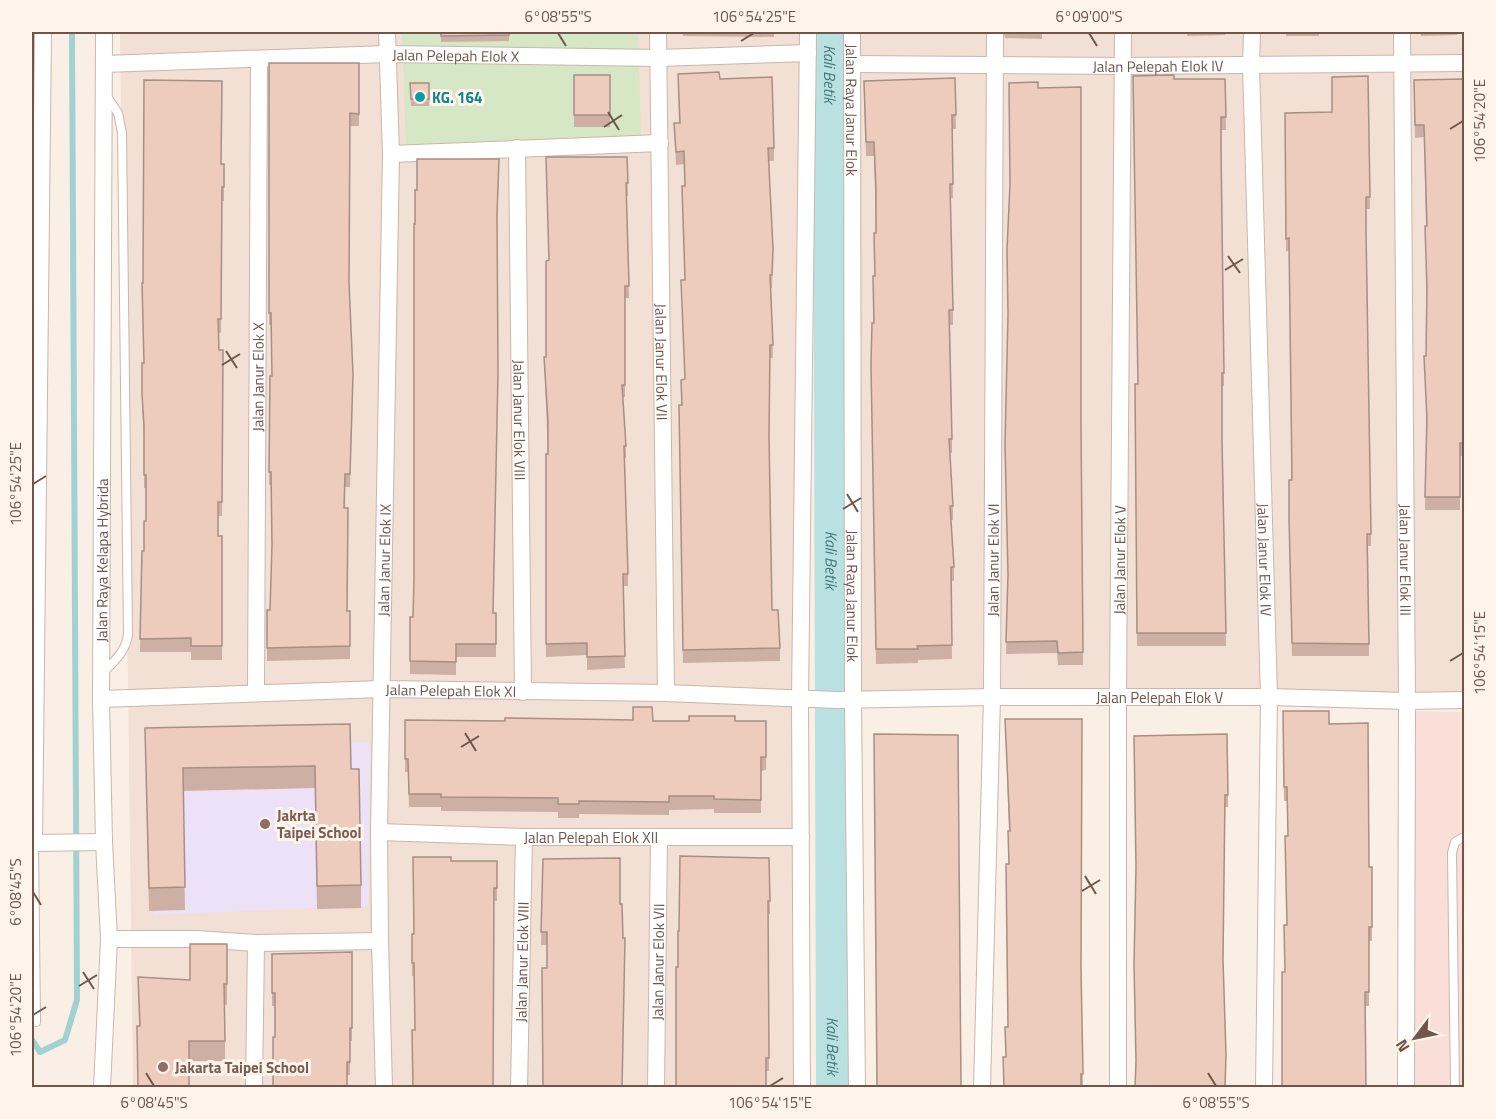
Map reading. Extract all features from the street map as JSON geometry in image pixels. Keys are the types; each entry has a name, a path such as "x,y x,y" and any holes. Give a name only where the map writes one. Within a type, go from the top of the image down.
{"street":[{"path":"43,32 35,361 33,801 39,843 97,843"},
{"name":"Jalan Raya Kelapa Hybrida","path":"102,1088 110,939 97,843 102,699 104,32"},
{"name":"Jalan Janur Elok IX","path":"384,1088 379,832 391,154 387,32"},
{"name":"Jalan Janur Elok VII","path":"658,32 666,693"},
{"path":"802,1088 801,837 808,32"},
{"name":"Jalan Raya Janur Elok","path":"852,32 845,700 857,1088"},
{"name":"Jalan Janur Elok VI","path":"982,1088 992,697 995,32"},
{"name":"Jalan Janur Elok V","path":"1118,1088 1118,698 1123,32"},
{"name":"Jalan Janur Elok IV","path":"1252,32 1251,65 1269,697 1264,1088"},
{"name":"Jalan Janur Elok III","path":"1402,32 1407,701 1406,1088"},
{"name":"Jalan Pelepah Elok X","path":"104,64 387,54 659,58 808,53"},
{"name":"Jalan Janur Elok X","path":"256,693 259,59"},
{"name":"Jalan Pelepah Elok IV","path":"852,64 1123,66 1464,63"},
{"path":"391,154 660,143"},
{"name":"Jalan Janur Elok VIII","path":"517,148 523,692"},
{"name":"Jalan Pelepah Elok XI","path":"102,699 381,689 666,693 845,700"},
{"name":"Jalan Pelepah Elok V","path":"845,700 992,697 1464,700"},
{"name":"Jalan Pelepah Elok XII","path":"379,832 524,837 801,837"},
{"name":"Jalan Janur Elok VIII","path":"519,1088 524,837"},
{"name":"Jalan Janur Elok VII","path":"656,1088 659,837"},
{"path":"110,939 196,939 256,943 380,941"},
{"path":"254,1088 256,943"}],"lane":[{"path":"102,674 122,653 127,644 128,634 122,133 118,112 104,92"},
{"path":"1455,1088 1452,853 1455,842 1464,837"},
{"path":"36,1022 39,843"}],"shaded area":[{"path":"32,32 35,32 32,892"},
{"path":"120,32 802,32 799,1087 133,1087"},
{"path":"860,32 1464,32 1464,703 860,698"},
{"path":"1416,711 1464,712 1464,1087 1412,1088"},
{"name":"Jakrta Taipei School","path":"168,742 370,742 368,906 153,915"}],"green space":[{"path":"402,32 638,32 641,139 406,145"}],"building":[{"path":"441,32 509,32 509,35 441,36"},
{"path":"269,63 359,63 359,114 350,113 349,283 353,374 350,474 345,474 344,508 348,508 347,611 350,611 350,646 267,648 267,610 270,610 272,545 271,472 269,472 270,376 272,376 271,313 269,313"},
{"path":"719,72 720,79 772,77 774,148 768,148 773,249 772,275 770,275 773,345 770,345 769,436 772,610 778,610 780,648 683,650 679,405 682,405 681,380 685,379 681,280 685,280 682,186 685,186 684,151 676,152 674,123 680,123 678,74"},
{"path":"574,75 610,75 610,115 574,115"},
{"path":"1174,75 1174,79 1225,79 1226,117 1221,117 1221,150 1224,373 1222,373 1222,441 1226,633 1137,633 1135,384 1138,384 1133,76"},
{"path":"1368,76 1370,197 1366,197 1366,231 1371,534 1367,534 1369,644 1292,643 1289,517 1289,480 1292,480 1289,238 1286,239 1285,113 1332,112 1332,77"},
{"path":"955,78 956,115 952,115 953,184 950,184 953,310 949,310 952,439 949,439 953,506 950,506 954,567 951,567 952,645 917,646 918,649 876,649 871,365 872,323 874,323 876,189 874,142 866,142 864,81"},
{"path":"1464,79 1464,443 1460,443 1460,497 1425,497 1427,419 1424,356 1426,356 1427,289 1425,226 1427,226 1424,125 1415,125 1414,80"},
{"path":"144,80 222,81 221,164 224,164 224,187 222,187 221,319 218,319 219,350 223,350 222,502 218,502 218,536 222,536 222,646 191,646 191,638 140,639 142,551 144,551 144,521 146,521 142,395"},
{"path":"1038,82 1038,88 1081,87 1083,652 1058,653 1057,641 1006,642 1008,575 1005,444 1010,184 1009,83"},
{"path":"410,83 429,83 429,99 411,99"},
{"path":"546,157 627,157 629,286 625,286 625,385 622,385 626,446 624,446 628,574 623,574 625,656 587,657 587,643 546,644 548,421 544,357 546,357 546,261 549,260"},
{"path":"417,159 499,159 498,373 493,613 496,613 496,644 456,644 456,662 410,661 410,617 413,617 414,579 414,224"},
{"path":"633,707 652,707 653,721 689,721 689,716 735,716 735,721 766,721 766,757 761,757 761,800 714,799 714,796 669,796 669,802 579,801 579,804 558,804 558,798 441,797 441,794 409,794 408,759 405,759 405,720 505,721 505,718 633,720"},
{"path":"1283,711 1329,711 1329,724 1368,723 1369,867 1372,867 1372,927 1369,927 1369,992 1365,992 1366,1088 1282,1088 1282,972 1285,972 1284,925 1287,925 1285,836 1288,836 1287,787 1284,787"},
{"path":"1005,719 1082,719 1083,1074 1081,1074 1081,1088 1004,1088 1003,1057 1006,1057 1005,1027 1008,1027 1006,864 1009,864 1008,831 1010,831"},
{"path":"350,724 351,769 359,769 361,885 317,886 315,766 183,768 185,887 149,888 145,728"},
{"path":"874,734 958,735 961,1088 877,1088"},
{"path":"1227,734 1228,795 1225,795 1223,959 1225,1087 1135,1088 1134,736"},
{"path":"680,856 769,858 769,1058 766,1058 766,1088 676,1088 676,967 678,967"},
{"path":"413,857 451,857 451,861 497,861 497,888 494,888 493,1088 413,1088 412,1030 415,1030 414,963 412,963"},
{"path":"620,858 620,904 622,904 623,938 625,938 622,1088 543,1088 542,968 547,968 547,932 541,932 543,859"},
{"path":"190,944 227,944 227,984 224,984 225,1041 189,1041 189,1088 138,1088 137,1026 140,1026 138,977 190,980"},
{"path":"352,952 352,1028 350,1028 350,1062 347,1062 347,1088 273,1088 275,993 272,993 272,954"}],"waterway":[{"path":"32,1040 40,1052 65,1040 77,1000 72,32"},
{"name":"Kali Betik","path":"830,32 833,1088"}],"place":[{"name":"KG. 164","path":"420,97"},
{"name":"Jakrta Taipei School","path":"265,824"},
{"name":"Jakarta Taipei School","path":"163,1067"}]}
